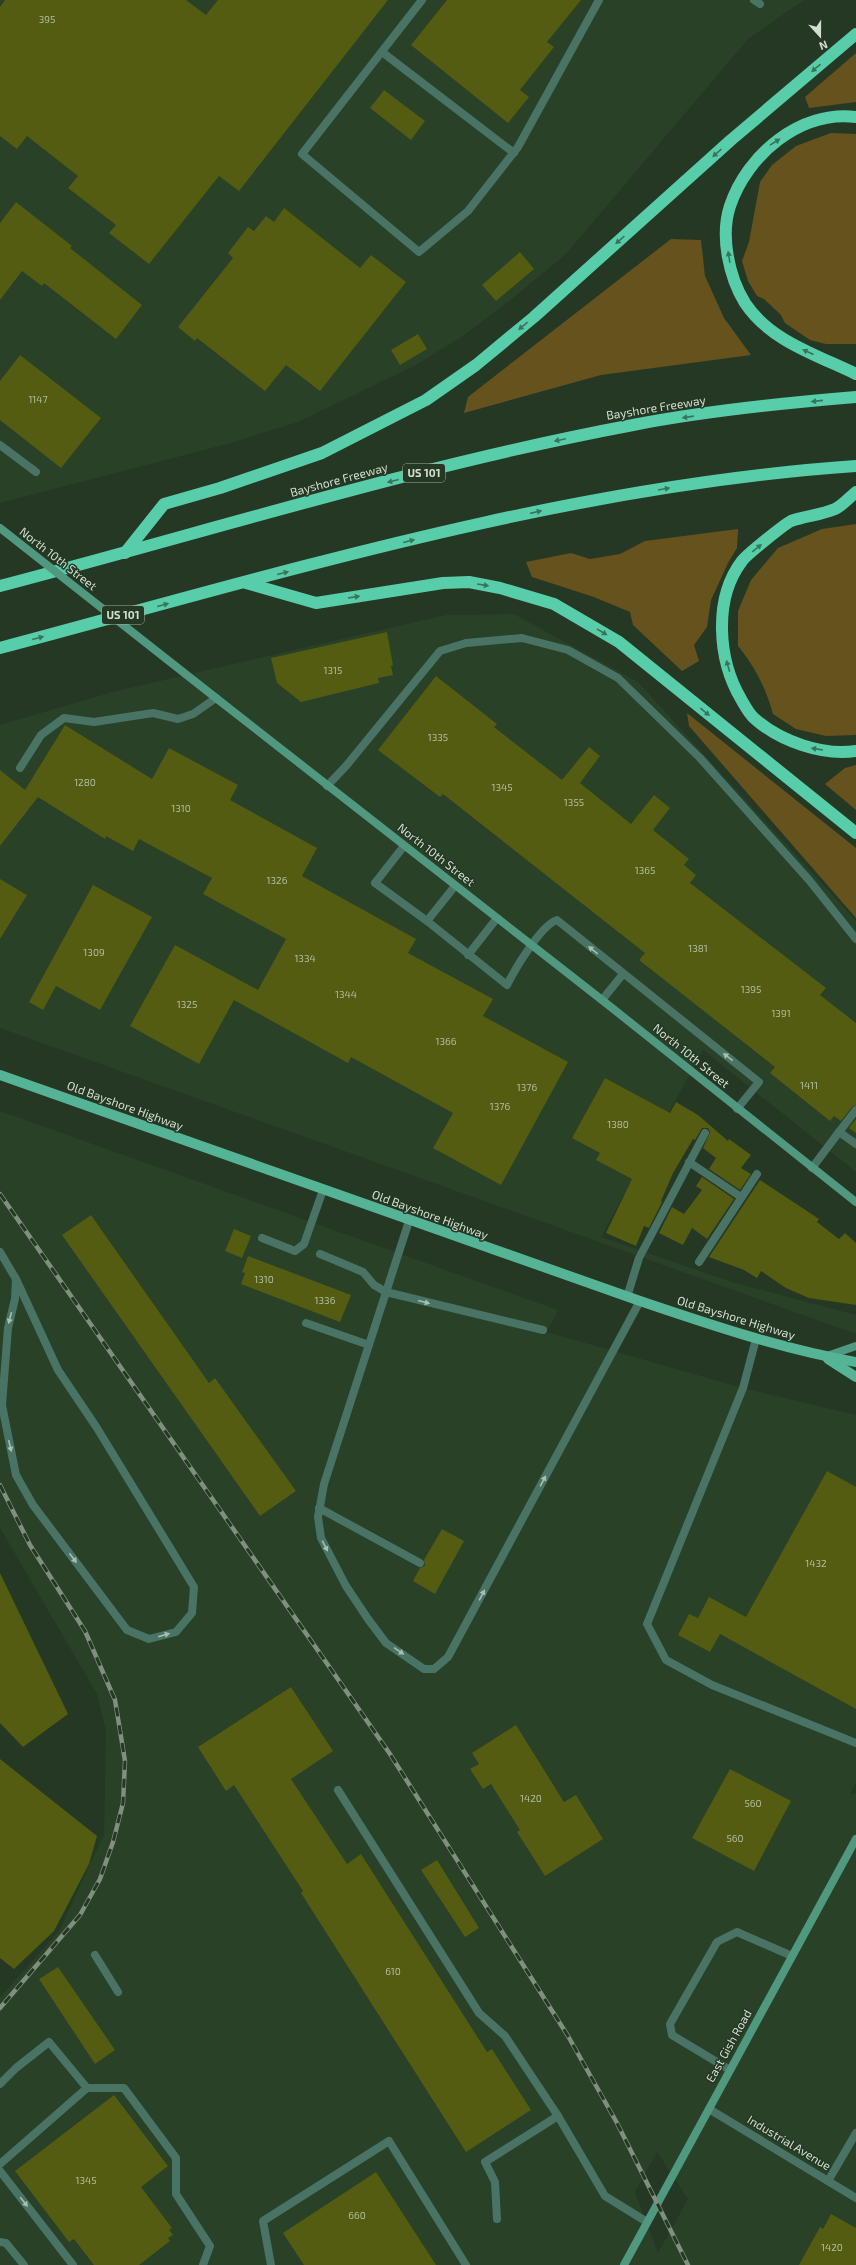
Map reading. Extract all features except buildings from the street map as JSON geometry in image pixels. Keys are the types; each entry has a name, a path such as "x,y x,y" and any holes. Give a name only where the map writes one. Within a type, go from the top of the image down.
{"highway":[{"path":"125,553 164,504 220,488 322,452 426,400 476,365 534,317 731,140 856,34"},
{"path":"856,117 843,116 804,124 769,146 744,176 730,207 726,238 731,270 745,303 765,326 794,345 856,374"},
{"name":"Bayshore Freeway","path":"0,586 356,490 560,440 634,424 738,410 856,397"},
{"name":"US 101","path":"0,648 422,537 552,508 679,486 801,470 856,466"},
{"path":"856,492 836,509 789,522 742,560 729,585 723,615 723,651 733,685 754,718 772,731 807,747 843,753 856,751"},
{"path":"246,583 316,603 443,583 469,582 500,588 554,604 619,642 856,833"}],"main road":[{"name":"North 10th Street","path":"0,528 327,786 602,1000 737,1109 856,1202"},
{"name":"Old Bayshore Highway","path":"0,1075 640,1302 756,1338 825,1357 856,1362"},
{"path":"825,1357 856,1346"},
{"path":"825,1357 856,1377"},
{"name":"East Gish Road","path":"624,2265 856,1839"}],"street":[{"path":"422,0 302,154 419,252 468,211 514,153 599,0"},
{"path":"382,52 514,153"},
{"path":"0,445 36,472"},
{"path":"327,786 346,766 440,651 466,644 522,638 568,650 618,678 700,758 809,880 856,939"},
{"path":"20,768 41,735 64,718 94,722 153,713 178,719 193,714 216,698"},
{"path":"404,846 375,883 427,921 507,985 513,973 532,946 551,922 557,920 759,1082 737,1109"},
{"path":"427,921 455,886"},
{"path":"468,955 497,918"},
{"path":"602,1000 623,974"},
{"path":"812,1168 856,1110"},
{"path":"839,1132 856,1144"},
{"path":"627,1297 640,1258 705,1133"},
{"path":"689,1162 742,1197"},
{"path":"699,1262 757,1174"},
{"path":"262,1238 295,1250 304,1244 324,1190"},
{"path":"409,1221 324,1484 318,1516 321,1538 346,1586 368,1619 386,1643 424,1669 434,1669 448,1658 640,1302"},
{"path":"0,1252 16,1279 58,1370 97,1428 194,1587 192,1613 176,1632 149,1639 127,1630 32,1504 16,1475 2,1405 8,1328 15,1299 16,1279"},
{"path":"320,1254 363,1272 374,1285 386,1292 480,1316 543,1330"},
{"path":"306,1322 369,1345"},
{"path":"756,1338 743,1388 647,1624 666,1660 712,1685 856,1743"},
{"path":"319,1508 420,1563"},
{"path":"338,1790 479,2013 505,2036 558,2116 605,2196 647,2222"},
{"path":"730,2070 672,2035 670,2024 717,1942 737,1932 792,1956"},
{"path":"95,1956 118,1992"},
{"path":"0,2084 16,2068 49,2042 87,2088"},
{"path":"0,2164 87,2088 124,2088 176,2158 176,2194 210,2246 203,2265"},
{"name":"Industrial Avenue","path":"709,2109 856,2198"},
{"path":"497,2219 495,2182 484,2162 558,2116"},
{"path":"828,2181 856,2132"},
{"path":"271,2265 263,2221 390,2141 466,2265"},
{"path":"0,2171 73,2265"},
{"path":"0,2242 6,2243 24,2265"}],"shaded area":[{"path":"0,0 804,0 748,39 566,254 513,298 463,336 414,366 298,422 231,443 0,503"},
{"path":"856,53 856,102 809,108 805,97"},
{"path":"831,133 856,134 856,344 826,344 810,340 785,323 781,315 764,299 757,296 748,281 742,261 749,242 760,182 772,165 796,146"},
{"path":"671,239 701,240 705,276 724,318 751,355 601,375 464,413 468,397"},
{"path":"856,524 856,735 826,736 796,729 773,714 767,695 759,678 750,662 738,646 738,611 751,580 778,548 822,529"},
{"path":"738,529 737,548 728,563 711,600 707,627 694,645 699,661 682,671 633,625 630,612 594,597 532,577 526,562 571,553 590,559 620,554 645,541"},
{"path":"514,614 638,682 856,921 856,1172 703,1050 601,1237 732,1282 856,1315 856,1334 0,1028 0,725 112,692 446,615"},
{"path":"687,713 856,848 856,918 689,726"},
{"path":"856,765 856,810 825,784 845,768"},
{"path":"0,1111 558,1310 547,1332 743,1388 856,1415 856,1782 850,1794 856,1794 856,2265 0,2265 0,1997 59,1931 104,1834 106,1731 97,1694 0,1528","holes":["657,2152 688,2199 658,2253 635,2192"]}],"railway":[{"path":"0,1194 390,1754 568,2036 617,2123 688,2265"},
{"path":"0,1485 30,1545 85,1631 115,1700 125,1761 123,1803 113,1842 100,1879 80,1915 0,2008"}]}
